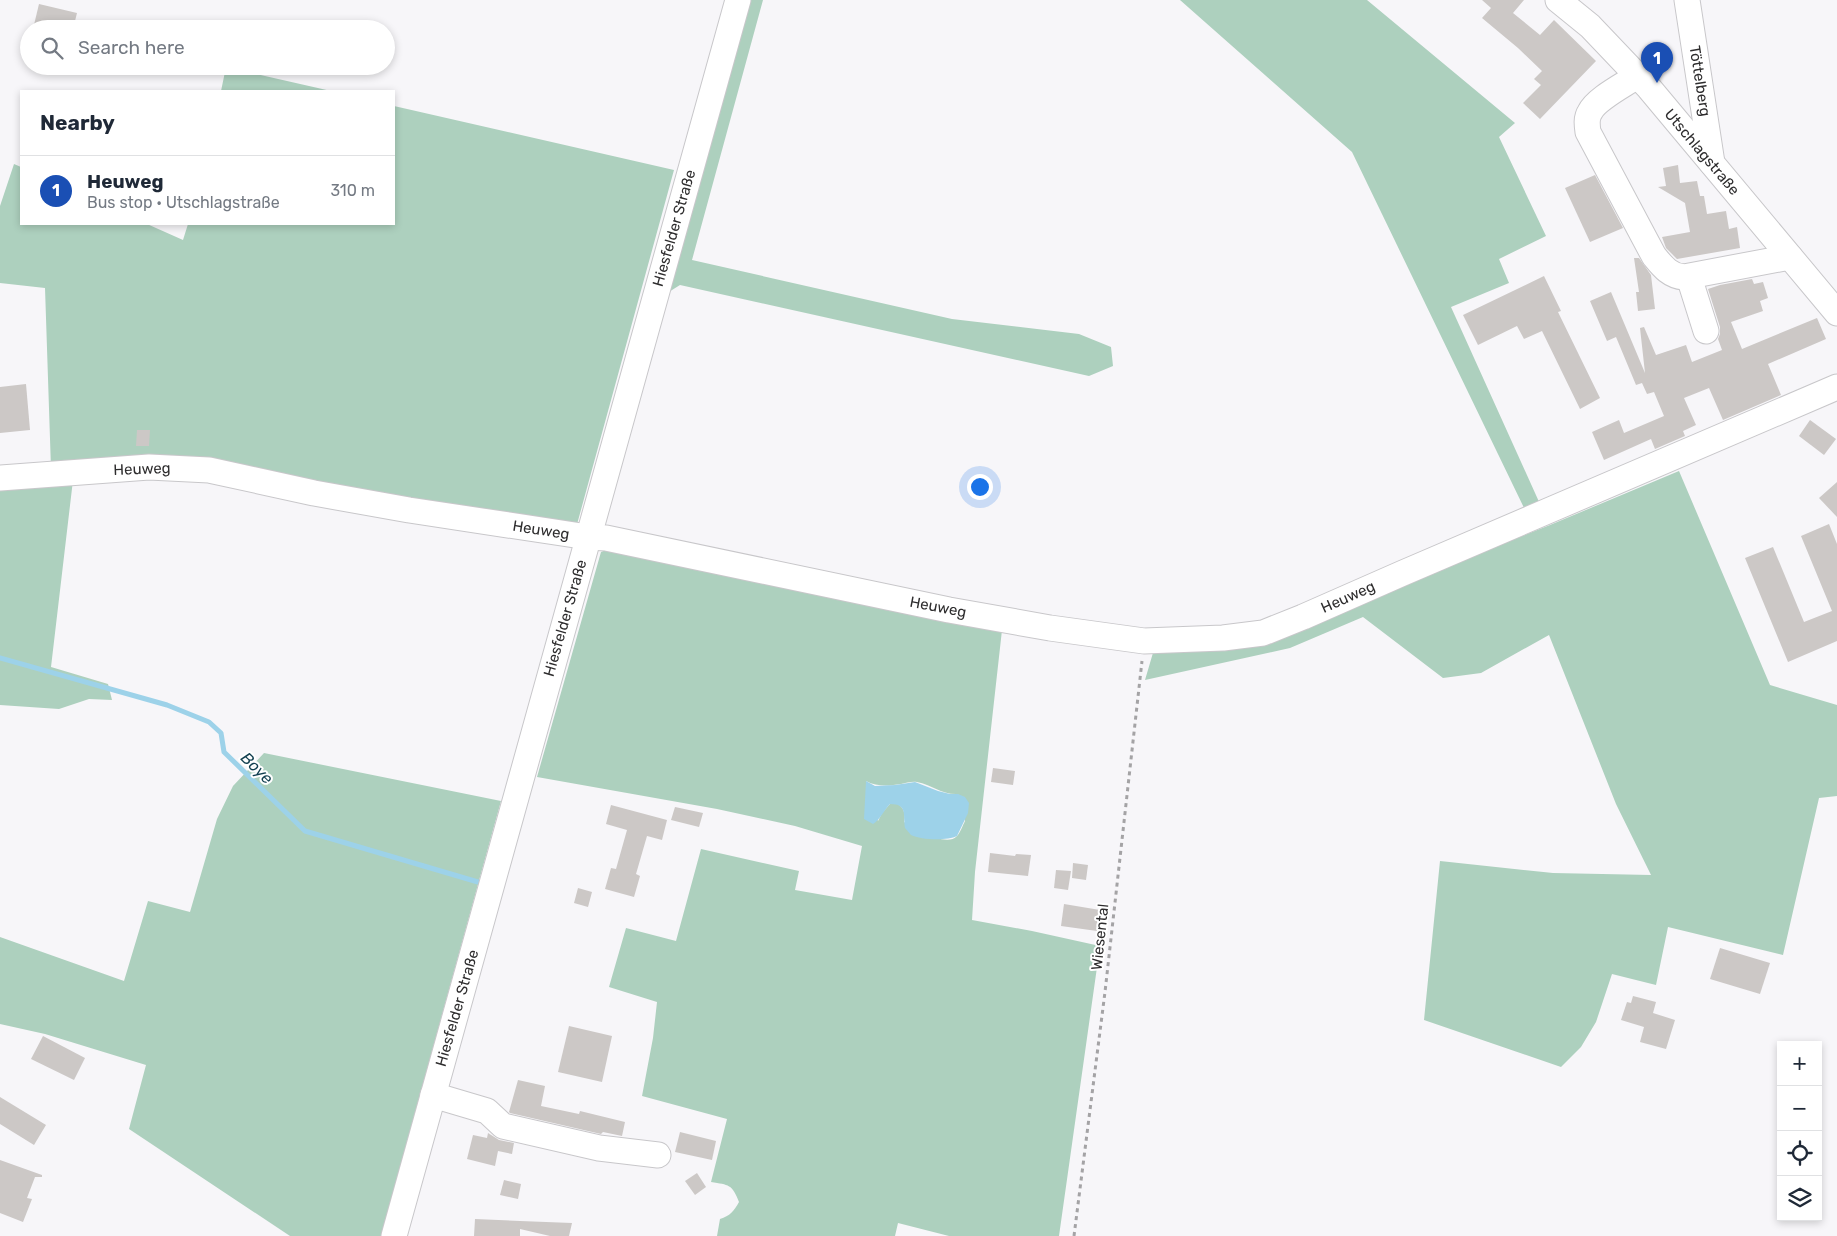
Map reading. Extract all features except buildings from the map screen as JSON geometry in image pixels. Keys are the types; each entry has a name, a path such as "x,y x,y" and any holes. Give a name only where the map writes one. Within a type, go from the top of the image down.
{"street":[{"name":"Hiesfelder Straße","path":"394,1236 738,0"},
{"name":"Utschlagstraße","path":"1558,0 1590,26 1637,76 1837,313"},
{"name":"Töttelberg","path":"1687,0 1712,163"},
{"path":"1637,76 1594,105 1587,121 1588,132 1654,256 1670,273 1689,277 1790,256"},
{"path":"1689,277 1706,331"},
{"name":"Heuweg","path":"0,478 149,467 209,470 323,495 588,537 606,538 958,612 1113,638 1144,641 1223,638 1263,633 1303,617 1837,387"},
{"path":"433,1095 486,1112 503,1126 599,1148 658,1155"}],"path":[{"name":"Wiesental","path":"1074,1236 1106,992 1144,641"}],"green space":[{"path":"745,0 763,0 692,260 952,319 1079,334 1111,347 1113,366 1089,376 680,285 664,295"},
{"path":"1180,0 1367,0 1515,123 1499,137 1546,236 1499,259 1509,283 1451,307 1540,504 1526,512 1352,152"},
{"path":"224,75 261,75 327,90 221,90"},
{"path":"395,106 674,170 576,528 278,478 169,455 51,469 45,288 0,283 0,206 14,164 20,167 20,225 149,225 183,240 188,225 395,225"},
{"path":"1679,471 1770,685 1837,705 1837,796 1819,798 1783,955 1668,927 1656,985 1612,974 1596,1022 1581,1047 1561,1067 1424,1020 1440,861 1553,873 1651,875 1616,804 1549,635 1481,673 1443,678 1363,617 1290,648 1145,680 1155,646 1358,601 1550,525"},
{"path":"73,480 51,667 108,684 112,700 89,699 59,709 0,705 0,487"},
{"path":"606,550 1002,630 975,872 972,920 1100,946 1059,1236 949,1236 898,1223 895,1236 717,1236 720,1219 731,1213 739,1202 729,1186 711,1182 727,1119 642,1096 653,1038 657,1002 609,987 626,928 676,941 701,849 799,871 795,890 852,900 862,846 795,826 717,809 537,777 601,552","holes":["866,781 888,786 915,782 947,793 958,794 965,821 957,836 946,840 931,836 904,822 904,812 898,804 890,804 878,821"]},
{"path":"264,753 501,801 381,1236 290,1236 129,1129 146,1065 45,1034 0,1024 0,937 124,981 148,901 190,912 217,819 233,786"}],"water":[{"path":"866,781 875,786 915,782 938,791 958,794 965,797 969,803 968,813 957,836 947,839 927,839 911,835 905,828 904,811 896,804 890,804 873,824 864,819"}],"waterway":[{"name":"Boye","path":"0,658 167,705 209,722 221,733 224,752 305,831 478,882"}],"place":[{"name":"Heuweg","path":"1657,83"}]}
